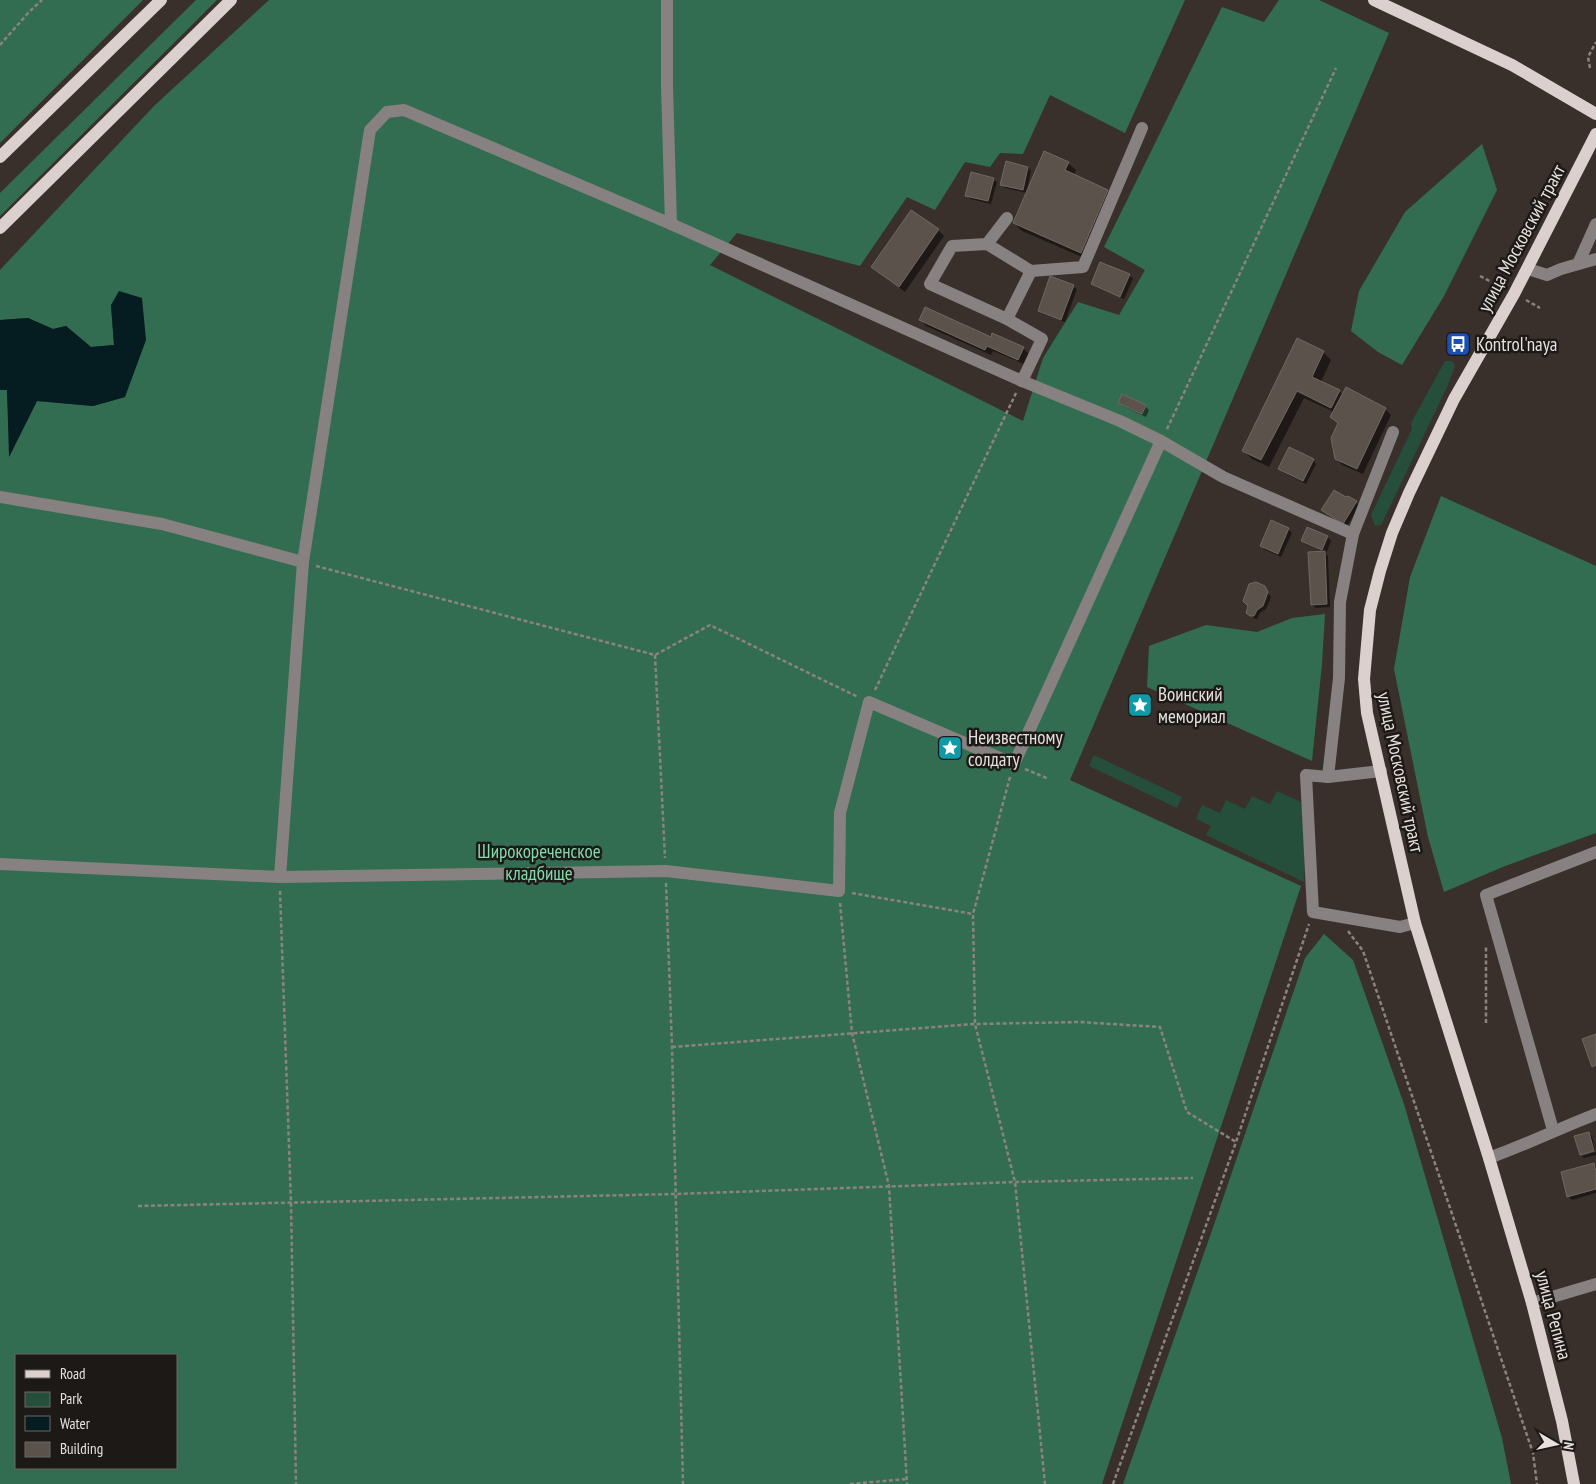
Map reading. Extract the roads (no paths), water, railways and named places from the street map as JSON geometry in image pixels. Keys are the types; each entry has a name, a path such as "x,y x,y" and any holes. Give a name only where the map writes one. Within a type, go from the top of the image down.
{"main road":[{"path":"0,157 161,0"},
{"path":"0,228 231,0"},
{"path":"1374,0 1512,65 1596,114"},
{"name":"улица Московский тракт","path":"1489,1158 1415,923 1367,713 1364,679 1370,610 1392,533 1408,493 1454,399 1528,268 1596,134"},
{"name":"улица Репина","path":"1489,1158 1532,1303 1562,1421 1574,1484"}],"street":[{"path":"667,0 667,86 671,224"},
{"path":"280,878 303,562 370,130 387,112 404,110 671,224 1022,381 1120,421 1161,441 1223,477 1353,534"},
{"path":"1022,381 1042,338 1007,319 930,284 952,246 987,244 1031,271 1083,267 1142,128"},
{"path":"987,244 1007,218"},
{"path":"1578,264 1596,224"},
{"path":"1528,268 1547,275 1596,259"},
{"path":"1007,319 1031,271"},
{"path":"1328,776 1339,678 1340,602 1353,534 1393,432"},
{"path":"0,864 280,878 666,871 839,891 840,813 869,702 1014,764 1161,441"},
{"path":"0,497 162,524 303,562"},
{"path":"1380,771 1328,776 1306,775 1313,912 1400,927 1415,923"},
{"path":"1553,1130 1486,895 1596,852"},
{"path":"1489,1158 1523,1146 1553,1130 1596,1114"},
{"path":"1532,1303 1596,1284"}],"water":[{"path":"119,291 142,298 146,340 125,397 93,406 37,401 9,457 7,390 0,390 0,320 28,318 53,329 66,326 91,347 114,345 111,305"}],"place":[{"name":"Kontrol'naya","path":"1458,344"},
{"name":"Воинский мемориал","path":"1140,705"},
{"name":"Неизвестному солдату","path":"950,748"}],"park label":[{"name":"Широкореченское кладбище","path":"539,862"}]}
